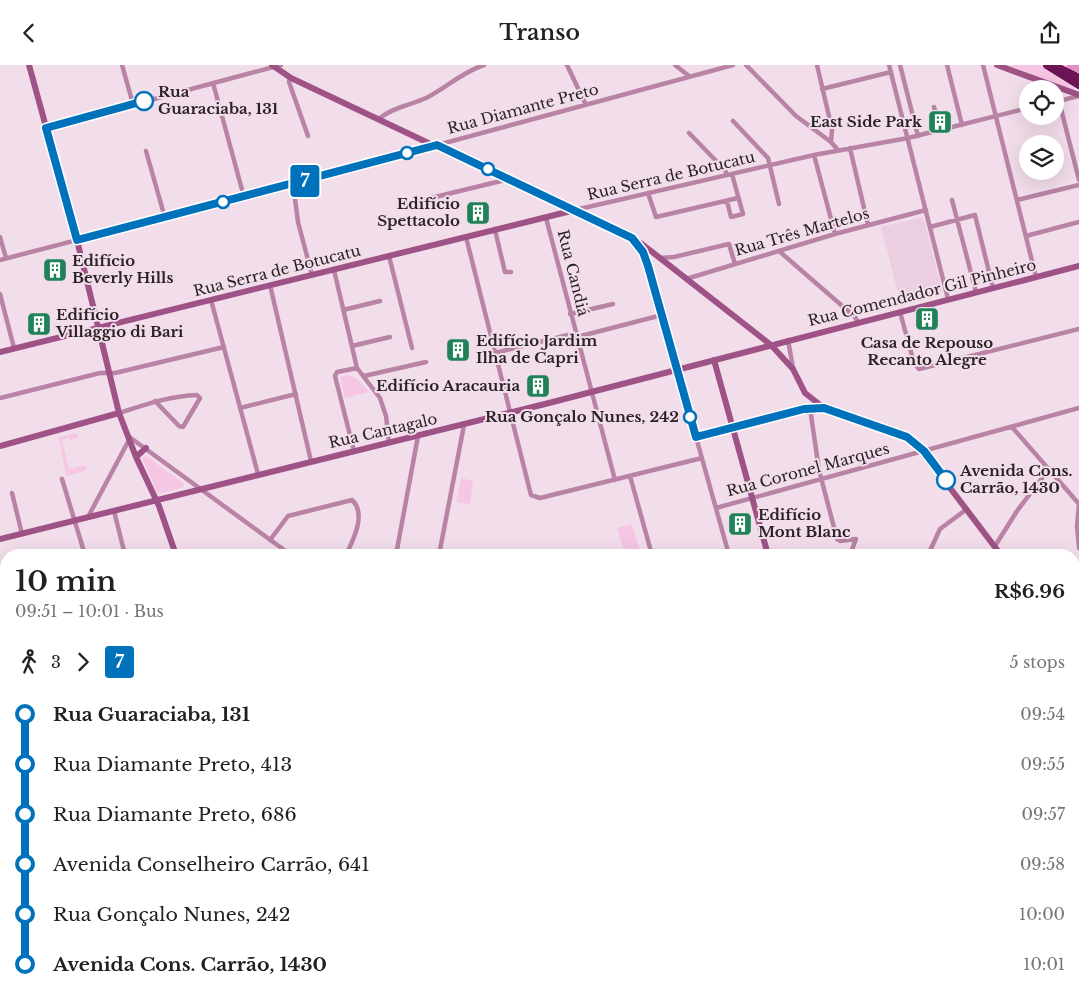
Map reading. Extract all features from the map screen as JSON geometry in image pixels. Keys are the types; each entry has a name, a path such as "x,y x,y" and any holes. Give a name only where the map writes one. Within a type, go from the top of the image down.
{"highway":[{"path":"1047,65 1079,85"},
{"path":"1053,65 1079,78"}],"street":[{"path":"29,65 77,240 119,413 174,549"},
{"path":"122,65 134,104"},
{"path":"380,118 387,112 427,98 463,74 484,65"},
{"path":"567,65 586,105"},
{"path":"675,65 689,76"},
{"name":"Rua Diamante Preto","path":"0,260 294,184 733,65"},
{"path":"746,65 796,116 831,142 838,150"},
{"path":"817,65 832,129 831,142"},
{"path":"889,65 948,299"},
{"path":"900,65 918,135"},
{"path":"947,65 962,125"},
{"path":"984,65 1036,277"},
{"path":"997,65 1079,96"},
{"path":"46,128 276,66 290,77 632,238 771,345 793,369 805,393 821,479 837,539 840,541 856,539 852,549"},
{"path":"822,89 891,72"},
{"path":"290,77 289,81 308,136"},
{"path":"213,83 244,197"},
{"path":"1064,99 1079,96"},
{"path":"934,107 940,131"},
{"name":"Rua Serra de Botucatu","path":"0,352 546,217 814,155 940,131 1019,110"},
{"path":"733,121 766,155 779,204"},
{"path":"1064,125 1079,180"},
{"path":"689,133 730,175 743,214 731,217 727,201"},
{"path":"850,148 868,225"},
{"path":"146,151 165,218"},
{"path":"814,155 835,234"},
{"path":"402,205 508,179"},
{"path":"294,184 298,221 312,275"},
{"path":"1017,200 1079,185"},
{"path":"648,193 656,217 738,198"},
{"path":"952,200 976,292"},
{"name":"Rua Três Martelos","path":"686,279 835,234 926,210"},
{"path":"930,227 974,215 993,288"},
{"name":"Rua Candiá","path":"546,217 615,480"},
{"path":"1026,236 1079,223"},
{"path":"495,230 505,272 511,272"},
{"path":"0,237 6,258"},
{"path":"466,237 528,490 535,497 540,498 702,458"},
{"path":"632,238 643,252 648,266 698,437 698,445 727,549"},
{"path":"648,266 653,260 660,258 674,257 729,244 734,264"},
{"path":"779,251 855,317 858,322"},
{"path":"389,256 412,348"},
{"name":"Rua Comendador Gil Pinheiro","path":"771,345 1079,266"},
{"path":"334,270 357,367 384,405 388,443"},
{"path":"270,285 311,461"},
{"path":"0,294 14,348"},
{"path":"211,300 258,474"},
{"path":"344,310 380,301"},
{"path":"570,314 613,304"},
{"path":"900,312 914,366 919,369 1079,329"},
{"path":"495,353 662,315"},
{"path":"352,347 390,337"},
{"path":"788,340 793,369"},
{"name":"Rua Cantagalo","path":"0,539 258,474 464,425 771,345"},
{"path":"0,399 100,373 108,373 224,347"},
{"path":"714,360 766,549"},
{"path":"364,376 426,361"},
{"path":"354,451 334,376 357,367"},
{"path":"805,393 824,408 907,437 924,451 997,549"},
{"path":"240,408 296,394"},
{"path":"0,445 119,413 155,401 191,395 200,397 183,427 179,426 155,401"},
{"path":"698,437 807,408 824,408"},
{"name":"Rua Coronel Marques","path":"716,508 1079,408"},
{"path":"440,549 464,425"},
{"path":"1012,427 1079,504 1077,527 1079,548"},
{"path":"397,549 418,436"},
{"path":"128,437 146,448 198,489 283,549"},
{"path":"88,517 128,437"},
{"path":"136,457 146,448"},
{"path":"995,546 1024,502 1049,469"},
{"path":"630,476 650,549"},
{"path":"62,479 71,514 76,521 83,549"},
{"path":"12,493 22,534"},
{"path":"270,540 288,517 352,500 358,510 358,521 348,549"},
{"path":"931,549 940,529 967,509"},
{"path":"114,511 124,549"}],"shaded area":[{"path":"1009,65 1040,65 1062,80 1045,80"},
{"path":"1064,81 1074,88 1072,91 1064,88"},
{"path":"923,217 942,290 940,294 901,304 881,227"},
{"path":"348,375 357,379 369,392 345,398 340,377"},
{"path":"77,433 78,438 70,440 69,437 62,441 69,469 85,465 87,470 66,476 59,437"},
{"path":"145,455 184,484 184,487 158,494 142,458"},
{"path":"461,478 473,481 470,504 456,502"},
{"path":"632,524 639,549 623,549 617,528"}],"waterway":[{"path":"1071,65 1079,68"}],"bus line":[{"name":"7","path":"144,101 46,128 77,240 437,145 632,238 643,252 648,266 696,437 804,409 824,408 907,437 924,451 946,480"}],"place":[{"name":"Rua Guaraciaba, 131","path":"144,101"},
{"name":"East Side Park","path":"940,122"},
{"name":"Edifício Spettacolo","path":"478,213"},
{"name":"Edifício Beverly Hills","path":"55,270"},
{"name":"Casa de Repouso Recanto Alegre","path":"927,319"},
{"name":"Edifício Villaggio di Bari","path":"39,324"},
{"name":"Edifício Jardim Ilha de Capri","path":"458,350"},
{"name":"Edifício Aracauria","path":"538,386"},
{"name":"Rua Gonçalo Nunes, 242","path":"690,417"},
{"name":"Avenida Cons. Carrão, 1430","path":"946,480"},
{"name":"Edifício Mont Blanc","path":"740,524"}]}
